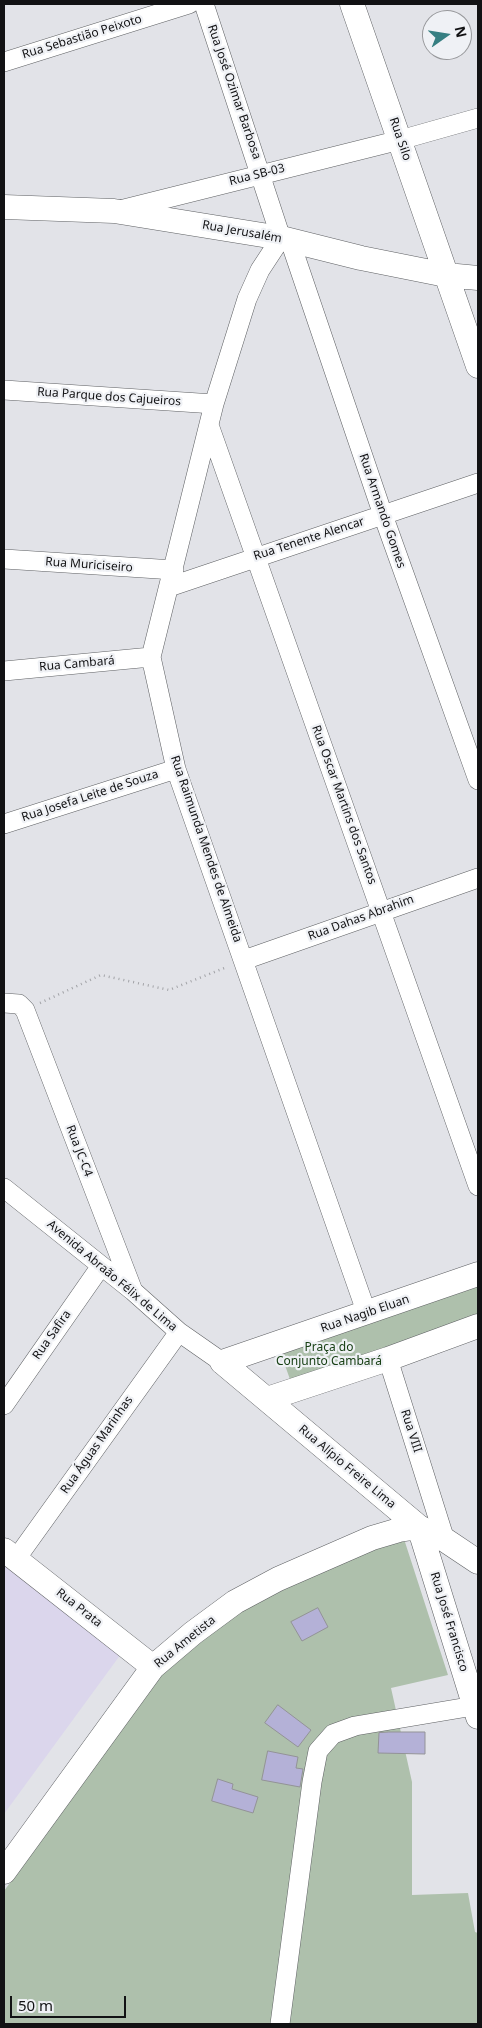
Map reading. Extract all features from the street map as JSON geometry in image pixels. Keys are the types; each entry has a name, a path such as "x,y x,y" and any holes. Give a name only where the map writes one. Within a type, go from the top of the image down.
{"street":[{"name":"Rua Sebastião Peixoto","path":"4,62 190,4"},
{"name":"Rua José Ozimar Barbosa","path":"204,4 285,239"},
{"name":"Rua Silo","path":"352,4 478,366"},
{"name":"Rua SB-03","path":"114,211 400,140 478,118"},
{"name":"Rua Jerusalém","path":"4,207 114,211 285,239 446,275 478,278"},
{"name":"Rua Raimunda Mendes de Almeida","path":"285,239 260,270 247,299 214,404 172,579 151,657 176,769 367,1314"},
{"name":"Rua Armando Gomes","path":"285,239 478,780"},
{"name":"Rua Parque dos Cajueiros","path":"4,390 214,404"},
{"name":"Rua Oscar Martins dos Santos","path":"210,425 478,1186"},
{"name":"Rua Tenente Alencar","path":"172,579 256,557 478,483"},
{"name":"Rua Muriciseiro","path":"4,559 172,579"},
{"name":"Rua Cambará","path":"4,671 151,657"},
{"name":"Rua Josefa Leite de Souza","path":"4,824 176,769"},
{"name":"Rua Dahas Abrahim","path":"244,960 382,910 478,878"},
{"path":"4,1003 19,1004 25,1010"},
{"name":"Rua JC-C4","path":"25,1010 133,1291"},
{"name":"Avenida Abraão Félix de Lima","path":"4,1188 133,1291 178,1332 222,1362"},
{"name":"Rua Safira","path":"4,1405 101,1266"},
{"name":"Rua Nagib Eluan","path":"222,1362 367,1314 478,1274"},
{"path":"267,1399 388,1360 478,1326"},
{"name":"Rua Águas Marinhas","path":"10,1555 178,1332"},
{"name":"Rua VIII","path":"388,1360 445,1540"},
{"name":"Rua Alípio Freire Lima","path":"222,1362 419,1527 445,1540 478,1562"},
{"name":"Rua VIII","path":"419,1527 429,1525 432,1522 433,1502"},
{"name":"Rua Ametista","path":"4,1872 153,1667 193,1633 235,1602 278,1579 372,1538 399,1530 419,1527"},
{"name":"Rua José Francisco","path":"419,1527 476,1711"},
{"name":"Rua Prata","path":"10,1555 153,1667"},
{"path":"280,2024 312,1782 318,1750 333,1734 355,1726 476,1711"}],"path":[{"path":"25,1010 101,974 169,990 244,960"}],"shaded area":[{"path":"4,1566 121,1654 4,1814"}],"green space":[{"name":"Praça do Conjunto Cambará","path":"478,1285 478,1320 292,1385 281,1354"},
{"path":"404,1539 448,1675 391,1688 412,1782 412,1895 468,1893 475,1932 478,1933 478,2024 4,2024 4,1891 162,1673 255,1600 359,1551"}],"building":[{"path":"318,1608 328,1627 302,1641 291,1622"},
{"path":"278,1705 311,1730 298,1747 265,1723"},
{"path":"425,1732 425,1754 378,1753 379,1733"},
{"path":"268,1751 298,1757 296,1768 303,1769 300,1787 262,1780"},
{"path":"218,1779 233,1784 232,1789 258,1797 253,1813 212,1801"}]}
